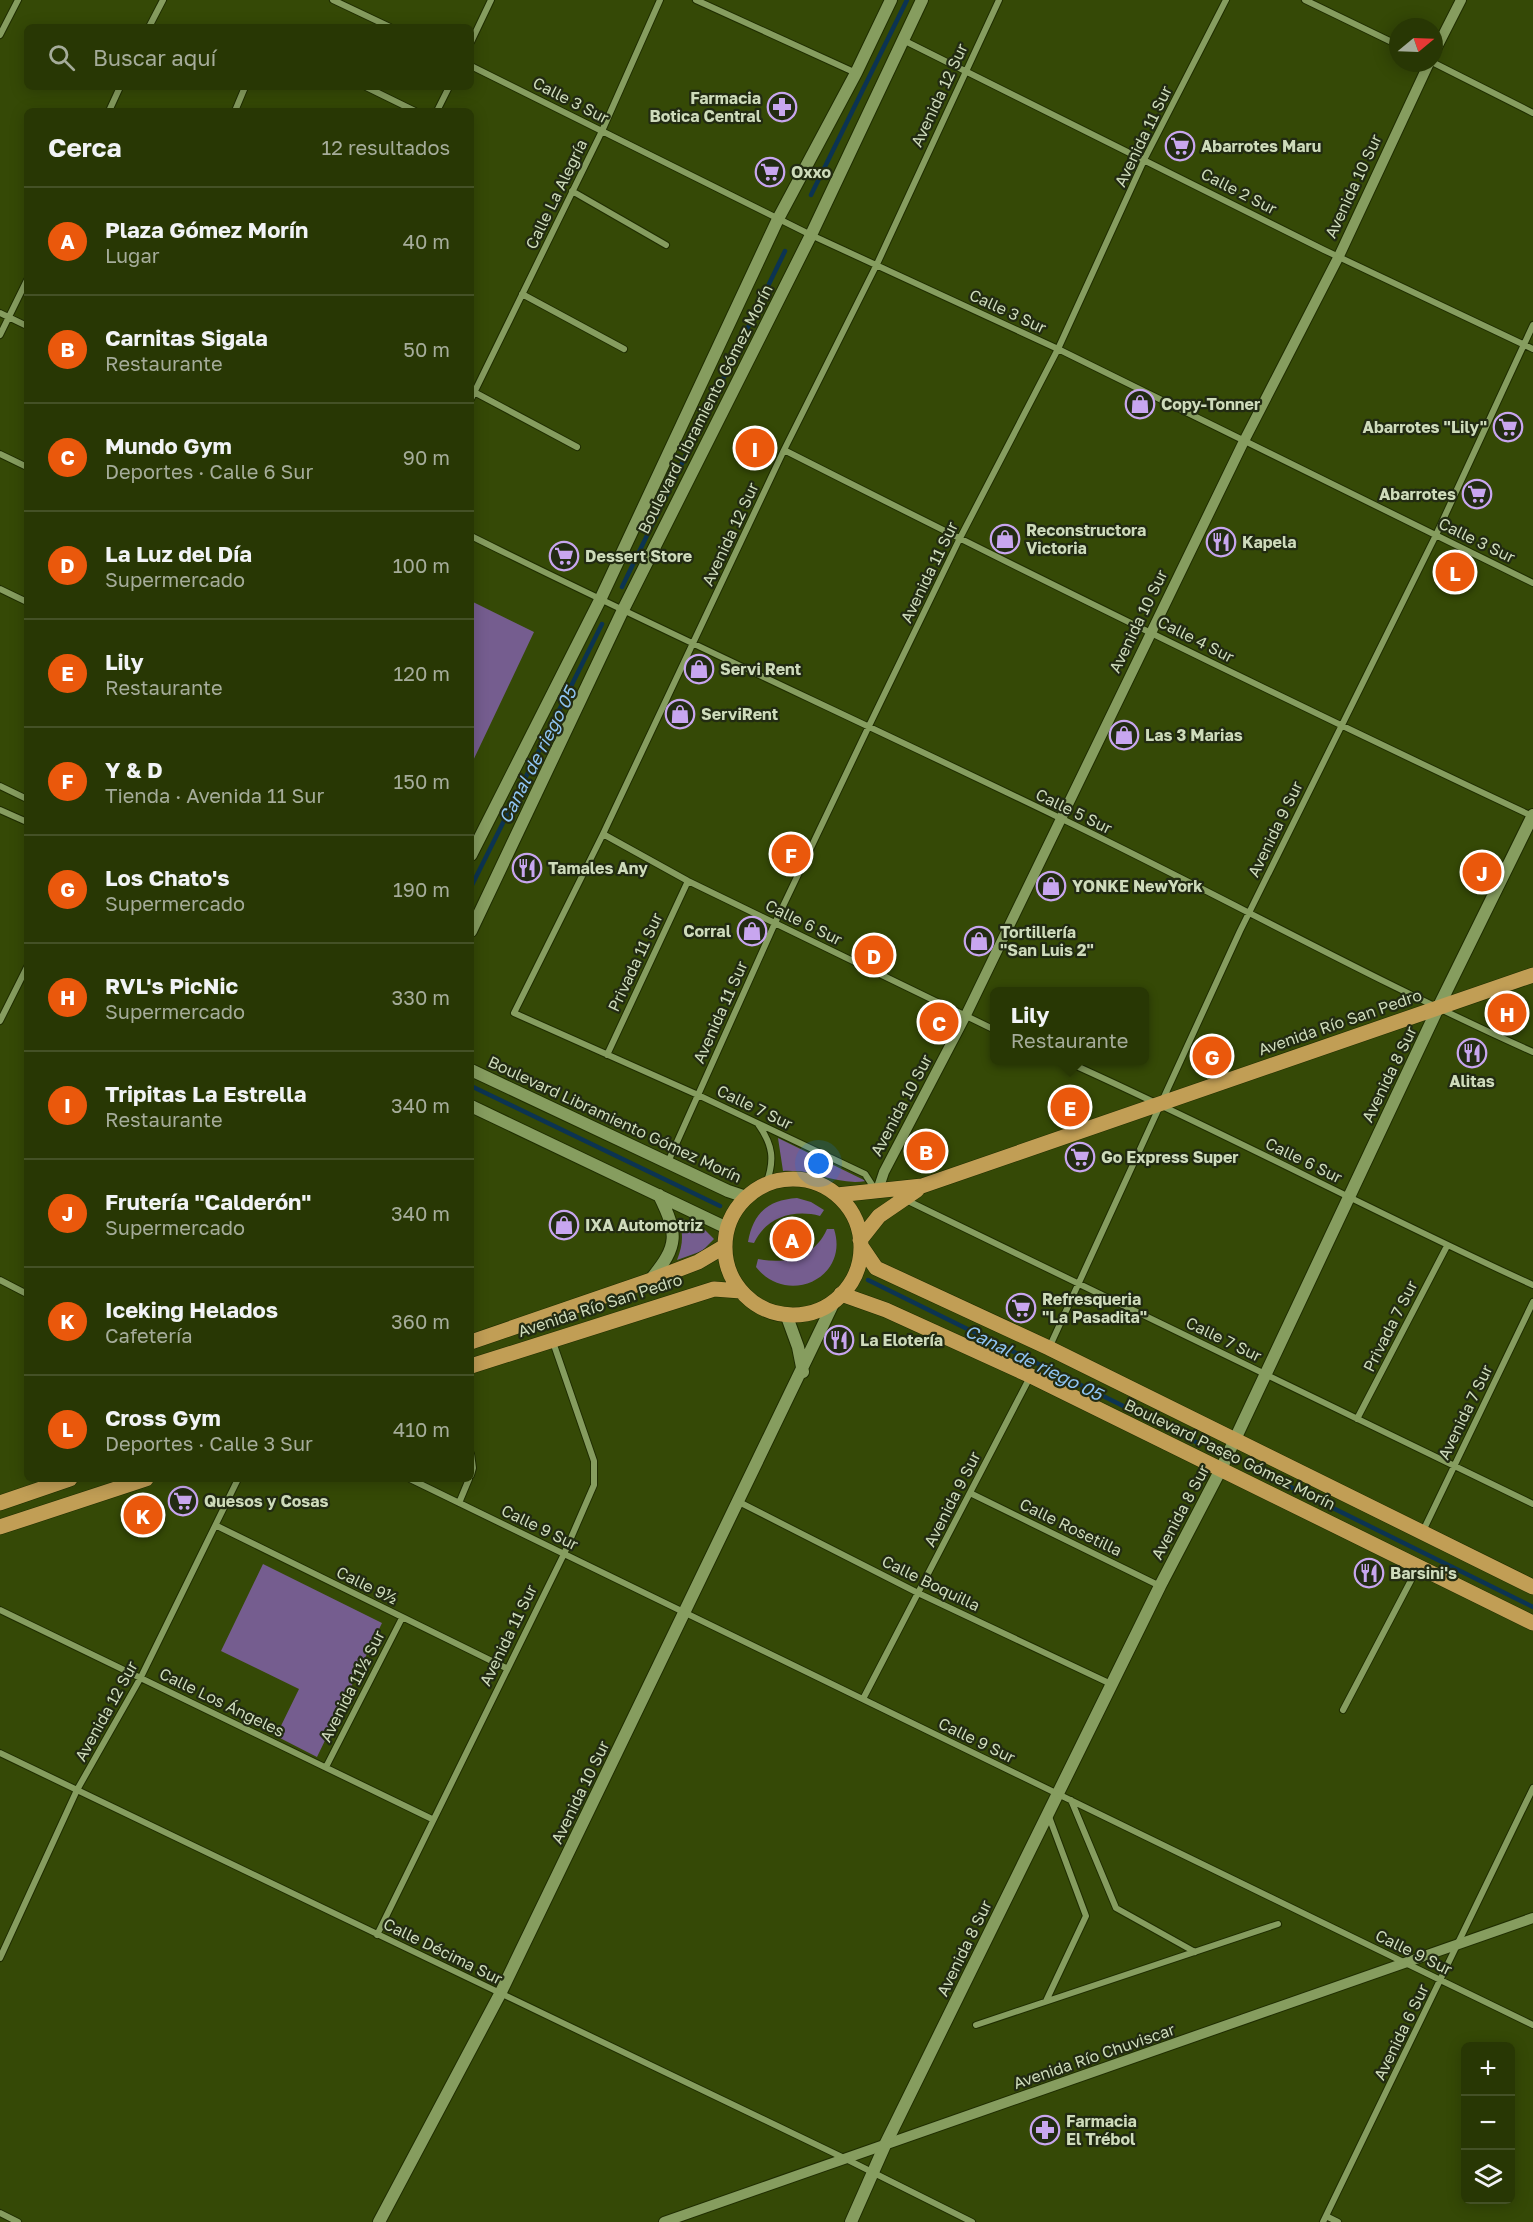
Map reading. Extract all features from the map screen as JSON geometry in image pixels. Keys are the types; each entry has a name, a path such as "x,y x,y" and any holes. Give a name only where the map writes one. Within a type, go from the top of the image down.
{"main road":[{"name":"Boulevard Libramiento Gómez Morín","path":"474,849 600,600 778,219 856,73 891,0"},
{"name":"Boulevard Libramiento Gómez Morín","path":"474,924 622,612 811,235 922,0"},
{"name":"Avenida 8 Sur","path":"851,2222 885,2145 1160,1586 1221,1469 1438,1008 1533,816"},
{"name":"Avenida Río San Pedro","path":"837,1195 877,1193 922,1186 1533,975"},
{"name":"Boulevard Libramiento Gómez Morín","path":"474,1071 668,1163 746,1197"},
{"path":"474,1107 727,1228"},
{"name":"Avenida Río San Pedro","path":"741,1291 727,1263 725,1246 727,1228 735,1211 746,1197 766,1184 784,1179 803,1179 821,1185 837,1195 849,1208 856,1223 860,1243 859,1264 852,1280 838,1297"},
{"name":"Avenida Río San Pedro","path":"860,1243 871,1224 922,1186"},
{"path":"651,1280 668,1258 674,1245 670,1218 659,1195"},
{"name":"Boulevard Paseo Gómez Morín","path":"860,1243 876,1268 1049,1348 1234,1442 1533,1587"},
{"name":"Avenida Río San Pedro","path":"474,1341 651,1280 698,1262 725,1246"},
{"name":"Avenida Río San Pedro","path":"474,1365 714,1289 741,1291"},
{"path":"741,1291 754,1303 786,1314 812,1312 838,1297"},
{"name":"Boulevard Paseo Gómez Morín","path":"838,1297 886,1310 1031,1376 1533,1623"},
{"name":"Avenida 10 Sur","path":"379,2222 500,1994 838,1297"},
{"path":"786,1314 798,1347 803,1372"},
{"path":"0,1503 61,1482"},
{"path":"0,1527 137,1482"}],"street":[{"path":"0,35 18,0"},
{"path":"151,24 163,0"},
{"path":"333,0 384,24"},
{"path":"474,36 491,0"},
{"name":"Calle La Alegría","path":"474,393 602,131 660,0"},
{"path":"696,0 856,73"},
{"name":"Avenida 12 Sur","path":"514,1012 603,834 784,450 877,264 999,0"},
{"name":"Avenida 11 Sur","path":"668,1163 775,923 868,728 959,540 1058,349 1145,158 1226,0"},
{"path":"1305,0 1389,41"},
{"path":"1443,35 1461,0"},
{"name":"Calle 2 Sur","path":"903,40 1339,256 1533,349"},
{"name":"Calle 3 Sur","path":"474,67 778,219 1058,349 1533,583"},
{"path":"1443,68 1533,113"},
{"name":"Avenida 10 Sur","path":"877,1193 884,1172 965,1017 1244,441 1339,256 1425,72"},
{"path":"110,108 119,90"},
{"path":"236,108 244,90"},
{"path":"372,90 409,108"},
{"path":"438,108 448,90"},
{"path":"572,191 666,245"},
{"path":"0,335 24,286"},
{"path":"522,294 624,349"},
{"path":"0,313 24,325"},
{"name":"Avenida 9 Sur","path":"1049,1348 1080,1285 1160,1104 1249,913 1436,535 1533,325"},
{"path":"474,396 577,447"},
{"name":"Calle 4 Sur","path":"784,450 959,540 1151,631 1340,726 1533,816"},
{"path":"0,454 24,466"},
{"name":"Calle 5 Sur","path":"474,537 622,612 693,643 1061,818 1438,1008 1533,1052"},
{"path":"1,591 24,601"},
{"path":"0,786 24,798"},
{"path":"0,810 24,821"},
{"name":"Calle 6 Sur","path":"603,834 688,881 990,1028"},
{"name":"Privada 11 Sur","path":"607,1054 688,881"},
{"path":"0,1021 24,973"},
{"name":"Calle 7 Sur","path":"514,1012 865,1174 877,1193"},
{"name":"Calle 6 Sur","path":"1074,1065 1160,1104 1447,1246 1533,1285"},
{"path":"758,1124 772,1148 772,1167 766,1184"},
{"name":"Calle 7 Sur","path":"902,1199 1533,1504"},
{"name":"Privada 7 Sur","path":"1358,1419 1447,1246"},
{"path":"0,1280 24,1292"},
{"name":"Avenida 7 Sur","path":"1421,1534 1533,1302"},
{"name":"Avenida 11 Sur","path":"377,1935 432,1818 564,1554 594,1485 596,1470 551,1339"},
{"name":"Avenida 9 Sur","path":"863,1699 1031,1376"},
{"name":"Avenida 12 Sur","path":"0,1958 77,1790 141,1677 237,1482"},
{"name":"Calle 9 Sur","path":"416,1482 1533,2025"},
{"path":"459,1503 468,1482"},
{"name":"Calle Rosetilla","path":"970,1493 1160,1586"},
{"name":"Calle Boquilla","path":"739,1502 918,1593 1112,1684"},
{"name":"Calle 9½","path":"216,1526 507,1668"},
{"path":"1343,1710 1418,1567"},
{"name":"Calle Los Ángeles","path":"0,1610 432,1818"},
{"name":"Avenida 11½ Sur","path":"326,1767 402,1618"},
{"name":"Calle Décima Sur","path":"0,1753 846,2159 972,2222"},
{"name":"Avenida 6 Sur","path":"1324,2219 1533,1788"},
{"path":"1071,1800 1116,1908 1195,1952"},
{"path":"1046,2001 1086,1916 1048,1814"},
{"name":"Avenida Río Chuviscar","path":"664,2222 1533,1918"},
{"path":"976,2025 1278,1924"},
{"path":"0,2213 18,2222"},
{"path":"1324,2219 1338,2222"}],"shaded area":[{"path":"474,602 534,632 474,759"},
{"path":"778,1138 866,1181 835,1180 804,1172 783,1171"},
{"path":"797,1198 811,1202 824,1210 820,1216 800,1214 782,1217 766,1227 754,1243 748,1242 754,1223 764,1210 778,1202"},
{"path":"678,1218 699,1224 714,1239 702,1251 677,1260 682,1239"},
{"path":"827,1229 834,1229 837,1246 833,1261 825,1273 813,1281 799,1285 784,1285 769,1279 756,1267 758,1259 779,1261 798,1257 815,1246"},
{"path":"263,1564 382,1623 317,1757 276,1736 299,1689 221,1651"}],"waterway":[{"path":"811,195 907,0"},
{"path":"622,587 785,251"},
{"name":"Canal de riego 05","path":"474,881 602,624"},
{"name":"Canal de riego 05","path":"474,1087 720,1206"},
{"name":"Canal de riego 05","path":"868,1280 1200,1444"},
{"path":"1248,1466 1533,1607"}],"place":[{"name":"Farmacia Botica Central","path":"782,107"},
{"name":"Abarrotes Maru","path":"1180,146"},
{"name":"Oxxo","path":"770,172"},
{"name":"Copy-Tonner","path":"1140,404"},
{"name":"Abarrotes \"Lily\"","path":"1508,427"},
{"name":"Tripitas La Estrella","path":"755,448"},
{"name":"Abarrotes","path":"1477,494"},
{"name":"Reconstructora Victoria","path":"1005,539"},
{"name":"Kapela","path":"1221,542"},
{"name":"Dessert Store","path":"564,556"},
{"name":"Cross Gym","path":"1455,572"},
{"name":"Servi Rent","path":"699,669"},
{"name":"ServiRent","path":"680,714"},
{"name":"Las 3 Marias","path":"1124,735"},
{"name":"Y & D","path":"791,854"},
{"name":"Tamales Any","path":"527,868"},
{"name":"Frutería \"Calderón\"","path":"1482,872"},
{"name":"YONKE NewYork","path":"1051,886"},
{"name":"Corral","path":"752,931"},
{"name":"Tortillería \"San Luis 2\"","path":"979,941"},
{"name":"La Luz del Día","path":"874,955"},
{"name":"RVL's PicNic","path":"1507,1013"},
{"name":"Mundo Gym","path":"939,1022"},
{"name":"Alitas","path":"1472,1053"},
{"name":"Los Chato's","path":"1212,1056"},
{"name":"Lily","path":"1070,1107"},
{"name":"Carnitas Sigala","path":"926,1151"},
{"name":"Go Express Super","path":"1080,1157"},
{"name":"IXA Automotriz","path":"564,1225"},
{"name":"Plaza Gómez Morín","path":"792,1239"},
{"name":"Refresqueria \"La Pasadita\"","path":"1021,1308"},
{"name":"La Elotería","path":"839,1340"},
{"name":"Quesos y Cosas","path":"183,1501"},
{"name":"Iceking Helados","path":"143,1515"},
{"name":"Barsini's","path":"1369,1573"},
{"name":"Farmacia El Trébol","path":"1045,2130"}]}
